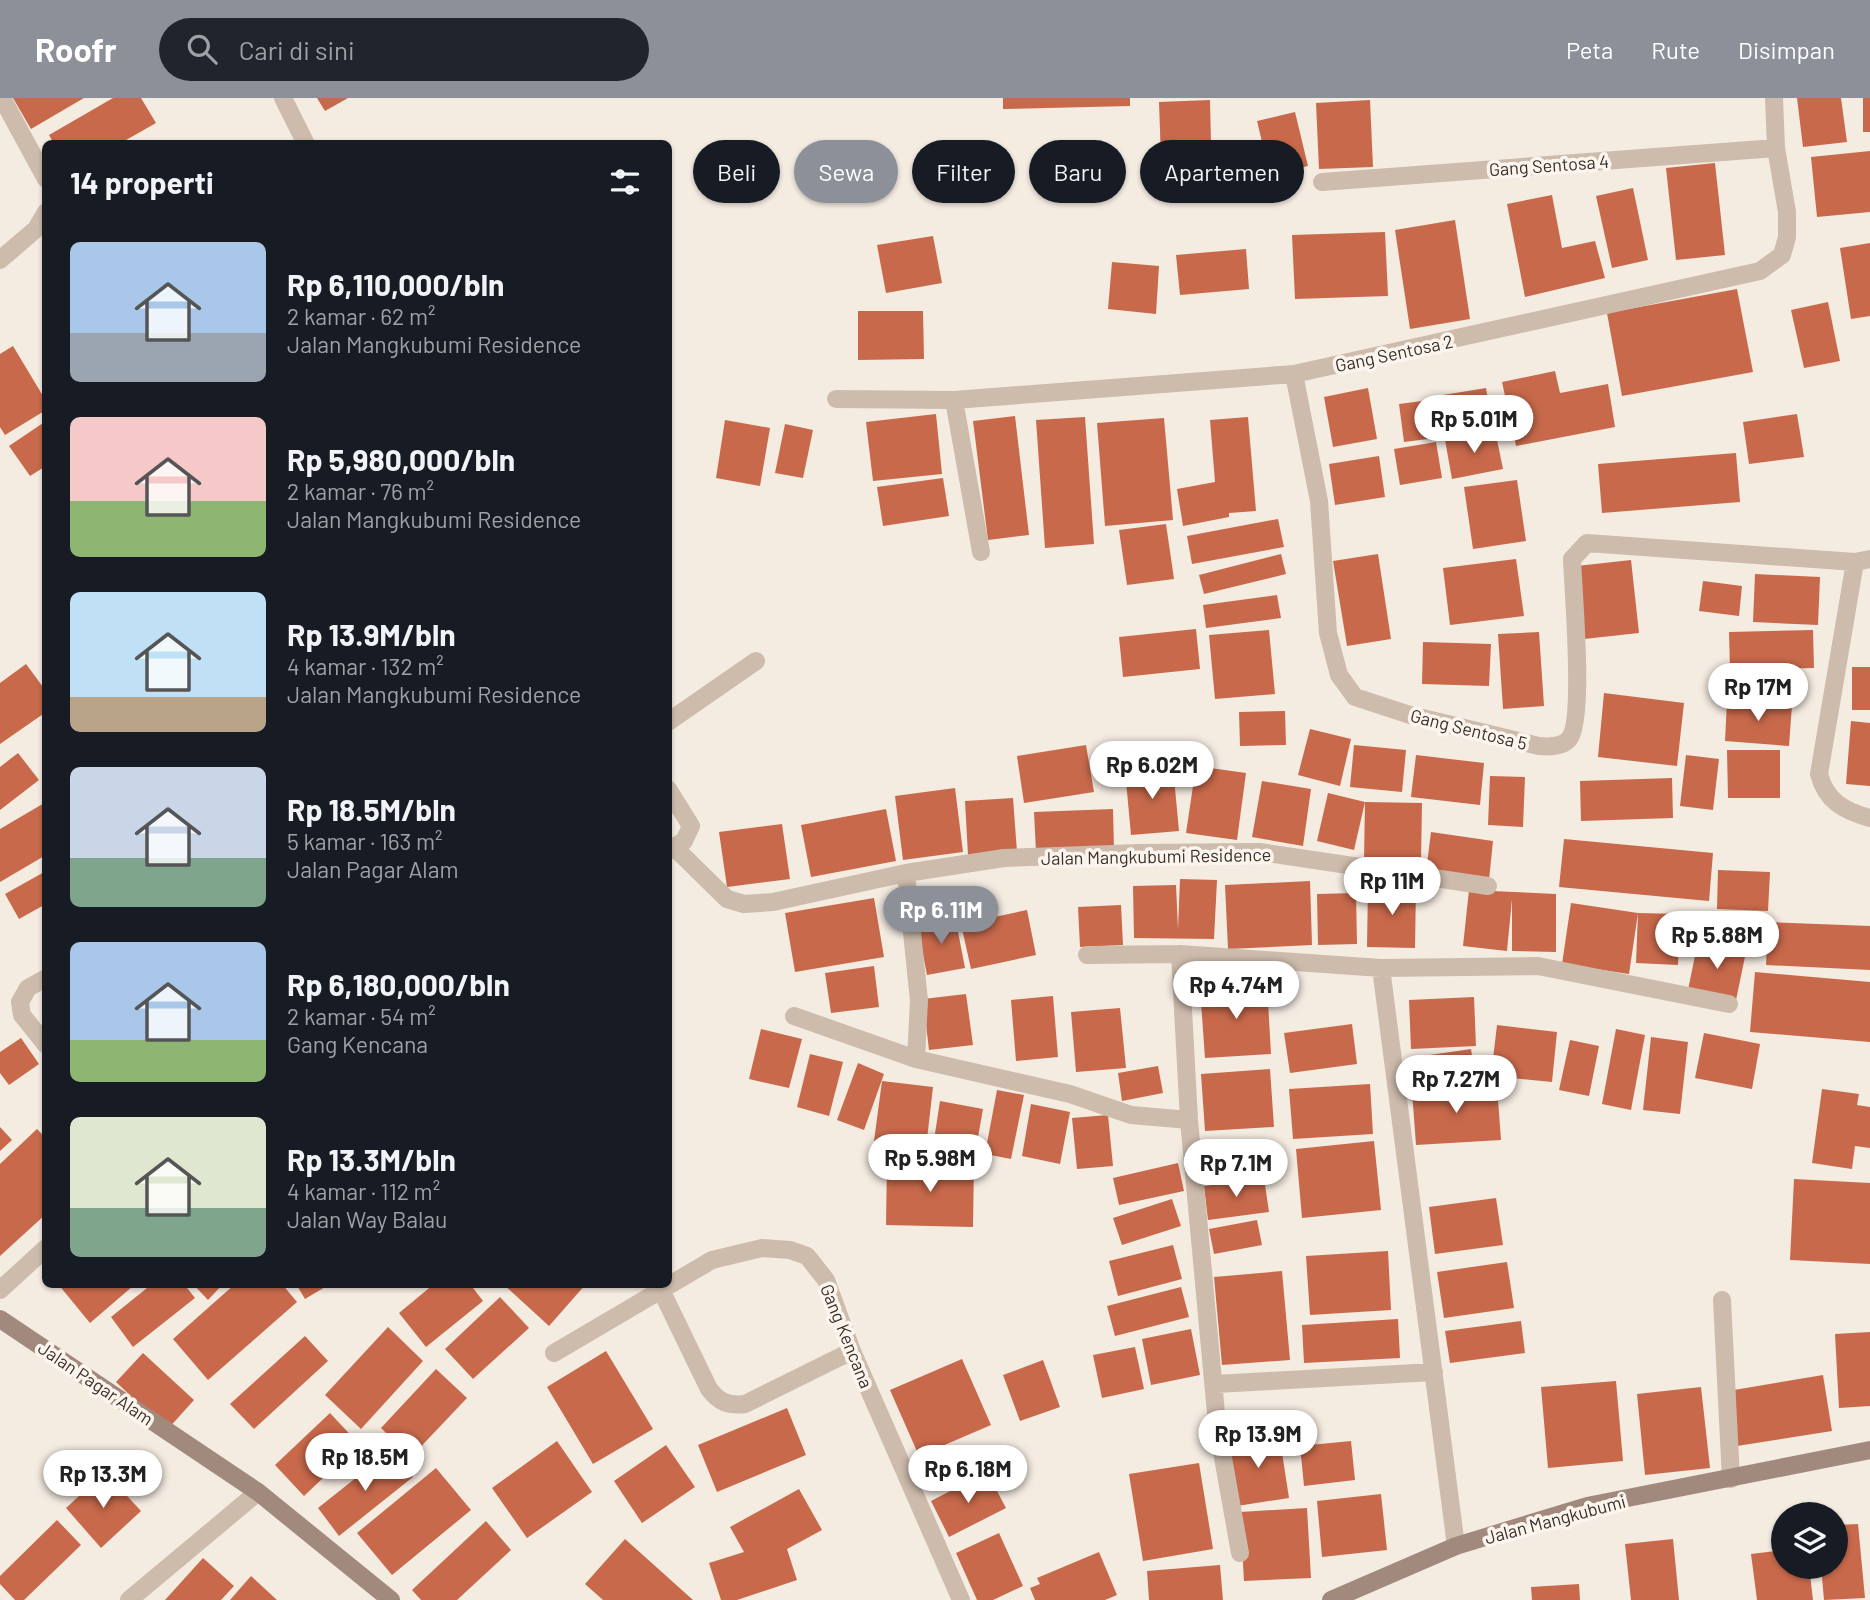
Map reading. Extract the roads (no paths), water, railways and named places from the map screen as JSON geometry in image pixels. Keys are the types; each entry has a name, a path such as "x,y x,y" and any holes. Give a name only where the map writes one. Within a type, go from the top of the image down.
{"street":[{"path":"2,98 42,172"},
{"path":"283,98 304,140"},
{"name":"Gang Sentosa 2","path":"836,398 954,400 1294,374 1760,271 1782,255 1787,236 1787,212 1776,148 1774,98"},
{"name":"Gang Sentosa 4","path":"1322,182 1776,148"},
{"path":"0,260 36,229 42,219"},
{"name":"Gang Sentosa 5","path":"1294,374 1319,501 1328,633 1339,675 1355,697 1410,715 1553,747 1567,742 1575,730 1577,704 1572,559 1587,543 1862,560 1819,774 1829,797 1849,812 1870,818"},
{"path":"954,400 981,552"},
{"path":"672,719 757,661"},
{"path":"672,796 691,827 684,841 672,850"},
{"name":"Jalan Mangkubumi Residence","path":"672,850 727,899 744,904 773,902 906,873 1004,858 1260,852 1488,886"},
{"path":"906,873 919,1001 916,1059"},
{"path":"1087,955 1180,954 1381,968 1538,966 1729,1004"},
{"path":"1180,954 1189,1120 1217,1424 1240,1553"},
{"path":"1381,968 1456,1546"},
{"path":"42,980 28,988 20,1002 22,1015 42,1040"},
{"path":"794,1016 916,1059 1070,1094 1131,1115 1189,1120"},
{"name":"Gang Kencana","path":"672,1284 712,1260 762,1248 799,1253 816,1264 826,1280 852,1351 961,1600"},
{"path":"0,1290 42,1252"},
{"name":"Gang Kencana","path":"554,1353 664,1288"},
{"path":"661,1290 709,1389 718,1400 727,1404 745,1404 852,1351"},
{"path":"1722,1300 1731,1479"},
{"name":"Jalan Pagar Alam","path":"0,1319 258,1492 391,1600"},
{"path":"1215,1384 1434,1372"},
{"name":"Jalan Mangkubumi","path":"1331,1600 1456,1546 1587,1506 1870,1450"},
{"path":"129,1600 258,1492"}]}
